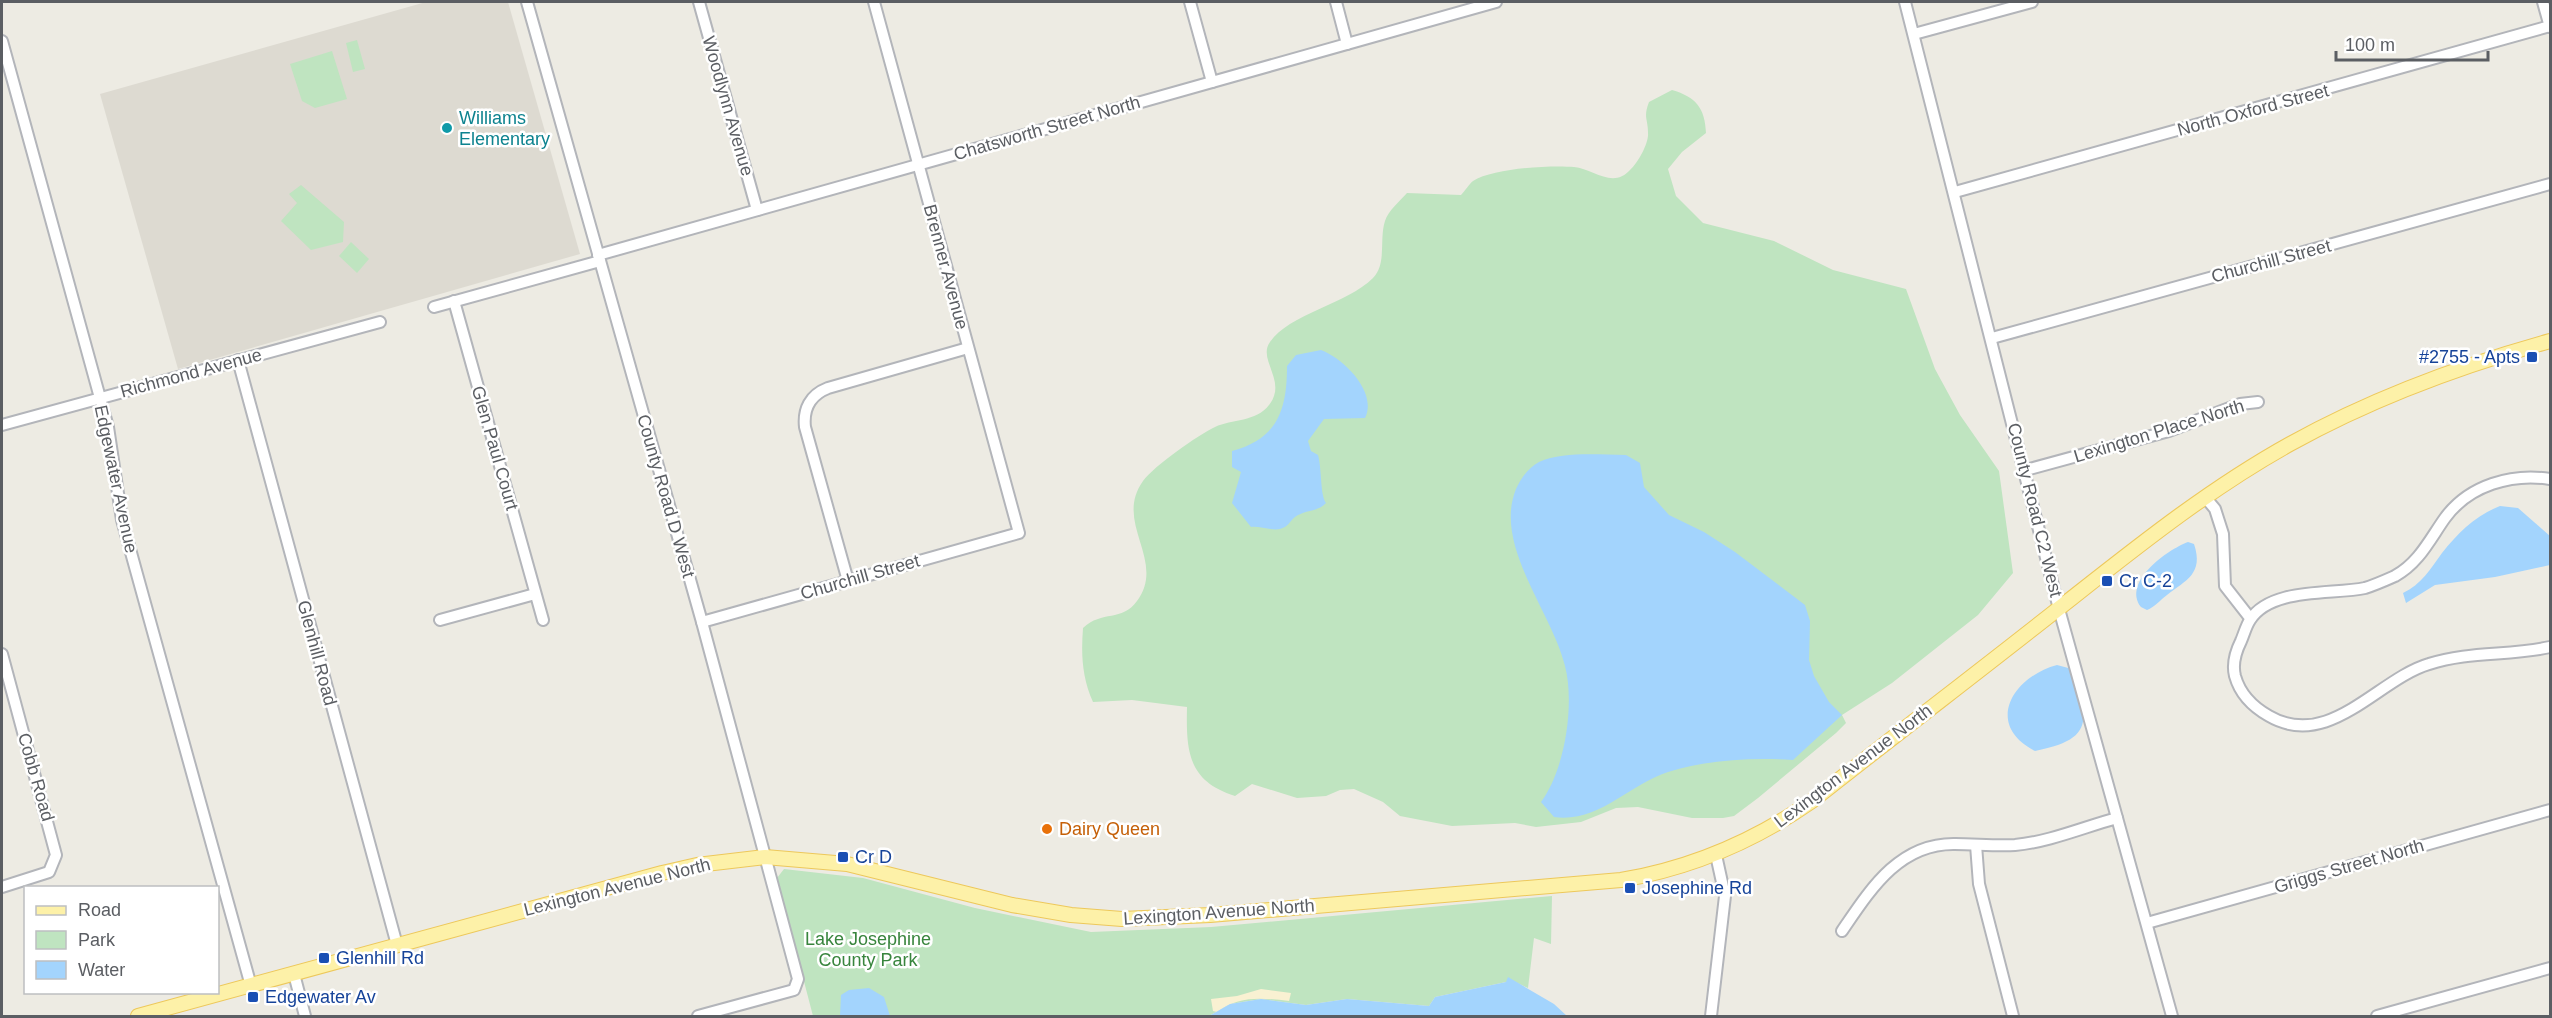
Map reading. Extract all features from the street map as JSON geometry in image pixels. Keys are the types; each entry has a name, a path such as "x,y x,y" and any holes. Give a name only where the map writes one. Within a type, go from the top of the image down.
{"main road":[{"name":"Lexington Avenue North","path":"138,1017 662,873 697,865 765,857 858,866 1032,909 1088,916 1142,919 1621,880 1678,868 1716,855 1762,834 1812,801 2205,497 2288,445 2370,404 2473,364 2550,341"}],"street":[{"name":"County Road D West","path":"527,2 702,622 798,979 794,990 698,1017"},
{"name":"Woodlynn Avenue","path":"699,2 757,210"},
{"name":"Brenner Avenue","path":"874,2 1018,532"},
{"path":"1190,2 1212,82"},
{"path":"1336,2 1347,44"},
{"name":"Chatsworth Street North","path":"599,258 757,210 1496,2"},
{"name":"County Road C2 West","path":"1905,2 2026,470 2059,609 2172,1017"},
{"path":"1914,34 2032,2"},
{"path":"2543,2 2550,27"},
{"name":"North Oxford Street","path":"1955,192 2550,27"},
{"name":"Edgewater Avenue","path":"2,42 100,398 111,443 122,520 251,986"},
{"name":"Churchill Street","path":"1992,339 2550,184"},
{"path":"434,307 599,258"},
{"name":"Glen Paul Court","path":"454,301 543,620"},
{"name":"Richmond Avenue","path":"2,425 380,322"},
{"path":"848,580 805,427 804,419 808,403 814,395 828,388 968,348"},
{"name":"Glenhill Road","path":"238,360 397,945"},
{"name":"Lexington Place North","path":"2026,470 2169,431 2240,404 2258,402"},
{"path":"2550,479 2530,476 2503,480 2479,490 2460,502 2446,516 2424,552 2397,575 2366,588 2296,595 2275,602 2250,618 2235,653 2234,672 2239,688 2257,709 2275,720 2294,724 2315,724 2336,718 2358,707 2401,676 2445,659 2468,654 2550,647"},
{"path":"2205,497 2215,509 2223,534 2225,586 2250,618"},
{"name":"Churchill Street","path":"702,622 1018,532"},
{"path":"440,620 535,594"},
{"name":"Cobb Road","path":"2,654 55,844 56,855 53,865 40,876 2,887"},
{"name":"Griggs Street North","path":"2147,922 2550,810"},
{"path":"1842,931 1878,880 1903,858 1932,846 2032,843 2117,818"},
{"path":"1976,845 1979,884 2013,1017"},
{"path":"1711,1017 1725,896 1716,855"},
{"path":"2377,1017 2550,968"},
{"path":"294,974 305,1017"}],"shaded area":[{"path":"426,2 508,2 580,254 178,369 100,94"}],"green space":[{"path":"357,40 365,69 353,72 346,43"},
{"path":"332,51 347,99 315,108 302,101 290,64"},
{"path":"1672,90 1693,100 1704,117 1706,133 1682,152 1668,169 1676,196 1703,223 1774,241 1833,270 1906,289 1935,369 1960,415 1999,471 2013,573 1978,615 1892,683 1842,715 1846,723 1836,733 1758,798 1734,816 1723,818 1692,818 1638,807 1616,808 1581,822 1536,827 1515,823 1452,826 1400,816 1383,802 1354,789 1340,790 1326,796 1297,798 1252,784 1235,796 1219,790 1208,782 1193,763 1187,738 1187,707 1132,700 1093,702 1083,666 1083,628 1097,619 1125,612 1137,601 1145,586 1144,556 1134,512 1135,497 1143,481 1166,459 1207,431 1257,414 1269,405 1275,388 1267,356 1270,342 1290,324 1349,295 1373,278 1380,266 1385,221 1407,193 1461,195 1472,182 1482,177 1522,168 1574,167 1617,178 1636,163 1647,142 1646,115 1649,102"},
{"path":"301,185 344,222 343,242 311,250 281,221 297,203 289,194"},
{"path":"351,242 369,259 357,273 339,256"},
{"name":"Lake Josephine County Park","path":"784,869 863,878 975,908 1091,932 1211,927 1552,896 1551,944 1534,938 1528,988 1515,982 1506,982 1435,997 1429,1006 1347,999 1306,1005 1261,999 1230,1004 1209,1016 813,1016 777,878"}],"sand":[{"path":"1261,989 1291,993 1289,1001 1243,1000 1217,1012 1213,1011 1211,999 1237,996"}],"water":[{"path":"1321,350 1339,360 1363,387 1368,408 1365,418 1324,419 1308,441 1311,451 1318,455 1326,503 1323,506 1295,517 1287,526 1280,529 1251,527 1232,503 1241,472 1232,467 1232,451 1260,439 1277,420 1285,396 1287,366 1296,355"},
{"path":"1570,455 1626,455 1640,463 1644,487 1669,515 1704,532 1735,552 1805,605 1810,621 1809,660 1814,676 1829,702 1842,715 1793,760 1730,760 1683,768 1653,778 1599,809 1570,817 1554,817 1541,802 1549,789 1562,755 1568,717 1568,681 1558,645 1518,555 1512,533 1511,510 1520,481 1528,470 1539,462"},
{"path":"2500,506 2518,508 2550,536 2550,565 2495,577 2435,585 2406,603 2403,593 2420,581 2454,538 2475,520"},
{"path":"2188,542 2194,544 2197,563 2191,575 2153,607 2147,610 2141,607 2137,597 2137,587 2149,568 2169,552"},
{"path":"2057,665 2072,669 2082,701 2082,724 2078,733 2069,740 2035,751 2019,740 2011,728 2008,716 2010,703 2027,680"},
{"path":"1508,977 1554,1004 1567,1016 1209,1016 1230,1004 1261,999 1306,1005 1347,999 1429,1006 1435,997 1506,982"},
{"path":"869,988 884,997 890,1016 840,1016 841,995 849,990"}],"place":[{"name":"Williams Elementary","path":"447,128"},
{"name":"#2755 - Apts","path":"2532,357"},
{"name":"Cr C-2","path":"2107,581"},
{"name":"Dairy Queen","path":"1047,829"},
{"name":"Cr D","path":"843,857"},
{"name":"Josephine Rd","path":"1630,888"},
{"name":"Glenhill Rd","path":"324,958"},
{"name":"Edgewater Av","path":"253,997"}]}
